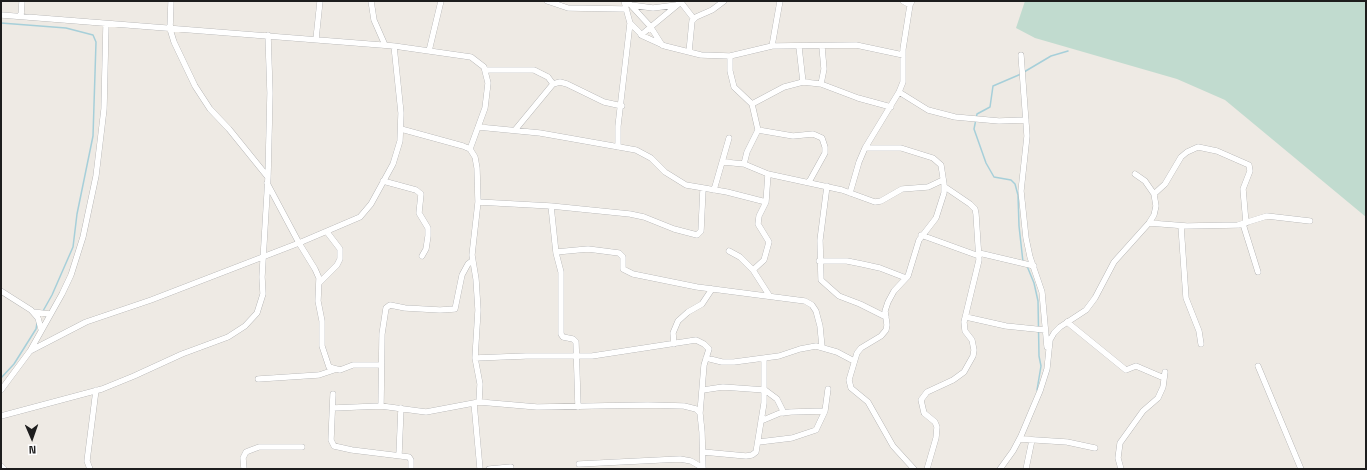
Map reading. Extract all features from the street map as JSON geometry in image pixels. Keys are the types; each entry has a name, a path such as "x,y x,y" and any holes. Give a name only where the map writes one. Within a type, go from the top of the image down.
{"street":[{"path":"21,16 22,1"},
{"path":"170,1 170,28 183,61 210,109 229,129 268,180 299,243 315,269 320,283 318,301 322,322 322,346 327,363 334,370"},
{"path":"316,39 320,1"},
{"path":"371,1 374,20 385,45"},
{"path":"429,51 441,1"},
{"path":"546,1 568,8 625,9"},
{"path":"689,52 690,27 694,19 701,14 712,10 724,1"},
{"path":"772,46 780,1"},
{"path":"850,193 859,162 865,148 892,107 902,82 903,55 911,3 903,1"},
{"path":"627,2 625,9 630,23 641,35 662,46 700,55 730,56 772,46 856,46 903,55"},
{"path":"627,2 653,8 679,2"},
{"path":"627,2 650,26 662,46"},
{"path":"679,2 694,19"},
{"path":"641,35 679,2"},
{"path":"1,15 385,45 471,57 481,63 485,70 487,93 478,127 470,149 477,168 478,202 472,261 476,279 478,310 475,358 480,384 476,403 480,469"},
{"path":"618,147 618,126 622,106 630,23"},
{"path":"1,390 30,351 71,275 83,237 96,176 104,109 106,24"},
{"path":"1,416 96,390 134,376 182,354 219,341 245,326 257,313 263,294 262,277 268,180 270,93 268,35"},
{"path":"30,351 86,322 150,300 299,243 360,217 371,204 393,164 398,150 401,129 400,100 394,46"},
{"path":"799,47 803,82"},
{"path":"822,47 824,69 822,84"},
{"path":"1021,55 1027,148 1021,191 1026,238 1042,292 1048,351"},
{"path":"730,56 730,71 734,87 752,104 758,130 747,152 744,164"},
{"path":"485,70 534,70 548,77 553,84"},
{"path":"515,130 553,84 560,82 604,102 622,106"},
{"path":"752,104 784,87 803,82 822,84 858,98 892,107"},
{"path":"899,92 928,110 955,117 999,121 1026,120"},
{"path":"478,127 515,130 618,147 644,153 686,186 746,196 766,202"},
{"path":"401,129 470,149"},
{"path":"758,130 793,136 813,134 822,138 825,153 809,182"},
{"path":"714,190 729,138"},
{"path":"1154,194 1165,184 1181,157 1194,149 1204,147 1249,165 1250,170 1243,189 1244,224 1258,272"},
{"path":"865,148 901,148 926,155 937,160 941,165 945,187 936,218 921,235 906,278 894,291 888,302 885,311 887,325 884,332 862,348 854,361 849,380 850,386 868,402 893,446 914,469"},
{"path":"723,162 744,164 768,174 827,186 878,202 902,189 928,187 943,180"},
{"path":"753,270 764,260 769,242 758,224 759,216 766,202 768,174"},
{"path":"1000,469 1020,439 1046,376 1050,340 1054,333 1067,322 1082,314 1090,305 1114,262 1149,223 1156,206 1154,194 1145,182 1135,174"},
{"path":"383,181 416,190 421,194 419,213 428,228 426,249 422,256"},
{"path":"827,186 820,234 819,261 821,280 832,292 886,317"},
{"path":"927,469 936,438 937,427 935,422 924,413 921,400 927,392 959,377 968,366 973,356 974,345 965,332 966,317 977,270 979,254 975,209 964,199 945,187"},
{"path":"478,202 551,206 630,214 644,217 674,229 697,234 701,231 700,214 703,189"},
{"path":"551,206 556,252 562,279 561,334 562,336 575,340 578,406"},
{"path":"1149,223 1181,226 1244,224 1267,216 1310,221"},
{"path":"1181,226 1186,298 1199,331 1201,344"},
{"path":"320,283 337,265 340,259 340,249 327,232"},
{"path":"921,235 979,254 1034,266"},
{"path":"556,252 588,250 619,253 623,256 623,269 627,272 712,289 799,299 812,305 818,319 822,347"},
{"path":"729,251 740,257 753,270 768,295"},
{"path":"382,406 382,334 386,308 390,305 405,308 440,310 455,309 462,275 468,264 472,261"},
{"path":"819,261 847,261 880,268 906,278"},
{"path":"674,344 673,333 678,321 688,312 702,304 712,289"},
{"path":"1,291 25,305 33,312 38,318 41,329"},
{"path":"33,312 50,314"},
{"path":"966,317 1014,328 1045,330"},
{"path":"1067,322 1126,370 1136,366 1165,375 1163,387 1158,398 1143,410 1120,443 1118,458 1121,469"},
{"path":"475,358 526,356 576,357 611,354 691,340 700,341 709,349 704,365 700,413 703,468"},
{"path":"706,358 729,363 764,358 810,347 822,347 854,361"},
{"path":"703,452 752,455 756,452 759,442 765,390 764,358"},
{"path":"258,379 319,375 353,365 381,365"},
{"path":"1258,366 1301,469"},
{"path":"703,390 723,387 765,390 777,399 784,413"},
{"path":"759,442 792,438 814,431 818,427 824,411 828,389"},
{"path":"90,469 87,461 96,390"},
{"path":"333,394 332,440 334,446 378,454 399,455 410,458 411,469"},
{"path":"333,408 382,406 426,412 476,403 537,407 673,405 691,408 700,413"},
{"path":"399,455 401,408"},
{"path":"761,421 784,413 824,411"},
{"path":"1020,439 1067,442 1095,448"},
{"path":"1026,469 1032,440"},
{"path":"244,469 243,458 246,452 251,450 259,447 302,447"},
{"path":"579,464 680,459 691,461 703,468"},
{"path":"1,466 4,469"},
{"path":"489,469 511,468"}],"green space":[{"path":"1025,1 1366,1 1366,217 1225,100 1177,79 1035,38 1016,28"}],"waterway":[{"path":"1,23 66,28 93,35 96,42 93,136 77,214 73,247 52,295 43,311"},
{"path":"1024,72 1051,56 1068,51"},
{"path":"1021,74 993,86 990,107 977,114 974,129 986,163 994,177 1011,180 1015,184 1018,195 1019,226 1023,262"},
{"path":"1027,266 1034,283 1038,301 1039,356 1041,366 1037,390"},
{"path":"1,378 14,364 36,329 37,323"}]}
